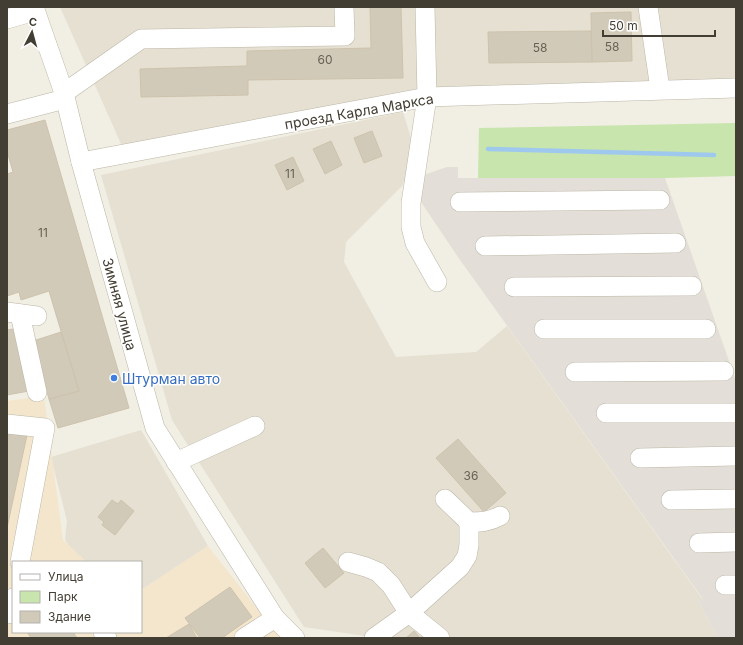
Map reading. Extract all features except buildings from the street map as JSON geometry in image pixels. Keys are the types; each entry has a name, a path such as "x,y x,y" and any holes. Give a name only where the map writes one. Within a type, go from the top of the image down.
{"street":[{"path":"7,114 64,96 141,39 345,36 344,7"},
{"path":"425,7 427,97 411,203 411,227 415,243 437,282"},
{"path":"648,7 660,89"},
{"path":"7,19 34,9"},
{"name":"Зимняя улица","path":"34,9 64,96 155,428 275,618 295,638"},
{"name":"проезд Карла Маркса","path":"81,162 427,97 660,89 736,88"},
{"path":"460,202 660,200"},
{"path":"485,246 676,243"},
{"path":"514,287 692,286"},
{"path":"22,314 37,392"},
{"path":"544,329 706,329"},
{"path":"575,372 724,371"},
{"path":"606,413 736,413"},
{"path":"7,424 45,428 20,561"},
{"path":"176,462 256,426"},
{"path":"640,458 736,456"},
{"path":"445,499 469,522 484,523 500,516"},
{"path":"671,500 736,499"},
{"path":"374,638 409,612 460,567 467,556 469,545 469,522"},
{"path":"699,543 736,542"},
{"path":"348,562 378,572 391,585 409,612 440,638"},
{"path":"7,614 12,601"},
{"path":"244,638 275,618"}],"shaded area":[{"path":"60,7 736,7 736,90 416,89 122,146"},
{"path":"403,112 413,145 410,168 402,186 346,242 344,262 396,357 476,352 507,326 703,600 698,601 718,638 367,638 365,636 304,627 172,420 101,175"},
{"path":"447,167 458,167 458,178 665,178 736,381 736,638 718,638 698,601 703,599 460,260 421,202 412,179"},
{"path":"44,396 63,540 86,561 12,561 12,633 142,633 142,589 208,546 280,638 7,638 7,401"},
{"path":"141,430 208,546 142,589 142,561 85,561 73,551 65,540 67,521 51,457"}],"green space":[{"path":"736,123 736,176 665,178 478,178 479,128"}],"waterway":[{"path":"488,149 714,155"}],"place":[{"name":"Штурман авто","path":"114,378"}]}
